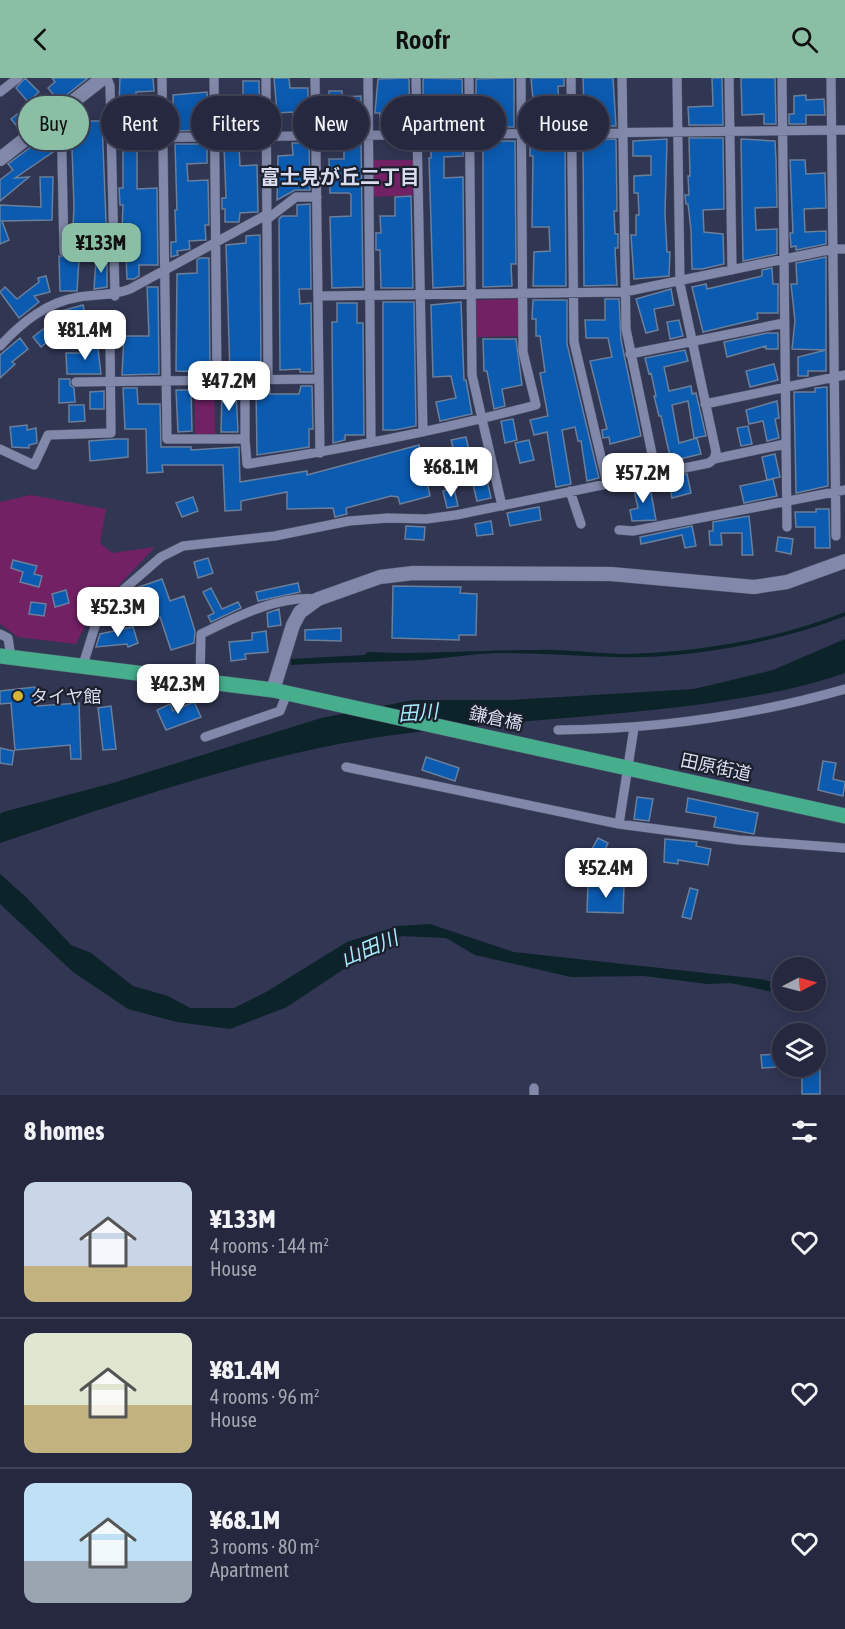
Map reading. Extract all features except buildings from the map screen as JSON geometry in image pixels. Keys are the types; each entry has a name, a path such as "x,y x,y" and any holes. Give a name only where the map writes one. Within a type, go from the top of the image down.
{"main road":[{"path":"6,656 200,679 286,693"},
{"name":"鎌倉橋","path":"286,693 579,757"},
{"name":"田原街道","path":"579,757 845,816"}],"street":[{"path":"0,92 18,78"},
{"path":"82,96 105,78 110,86 110,96"},
{"path":"162,78 162,96"},
{"path":"214,78 214,96"},
{"path":"266,78 266,96"},
{"path":"315,78 315,96"},
{"path":"368,78 368,96"},
{"path":"416,78 416,96"},
{"path":"469,78 469,96"},
{"path":"521,78 521,96"},
{"path":"571,78 571,96"},
{"path":"622,78 624,292 630,354 656,473"},
{"path":"676,78 680,281 716,452 714,459"},
{"path":"729,78 732,270"},
{"path":"782,78 787,527"},
{"path":"831,78 834,376 840,491 836,536"},
{"path":"609,132 845,129"},
{"path":"371,442 369,135 381,135"},
{"path":"0,159 18,145"},
{"path":"62,150 64,252 114,253"},
{"path":"111,150 115,296"},
{"path":"163,150 167,439 245,439"},
{"path":"214,150 216,380"},
{"path":"267,150 268,379"},
{"path":"316,150 320,453"},
{"path":"417,150 423,432"},
{"path":"469,150 472,375 502,506"},
{"path":"245,380 247,464 320,453 423,432 536,405 523,352 522,150"},
{"path":"571,150 574,342 607,483"},
{"path":"0,346 47,306 79,297 115,296 266,217 296,197 317,197"},
{"path":"318,296 624,292 833,249 845,249"},
{"path":"630,354 784,323"},
{"path":"0,449 34,465 48,435 111,433 110,342"},
{"path":"705,404 845,375"},
{"path":"76,382 319,379"},
{"path":"83,665 96,623 107,604 161,557 183,546 275,536 350,521 388,518 426,519 502,506 709,463 714,459 785,444"},
{"path":"570,491 581,524"},
{"path":"619,530 633,531 840,491"},
{"path":"205,737 280,711 286,693 293,625 300,612 318,599 367,580 413,573 621,575 754,587 787,582 845,561"},
{"path":"200,679 201,634 254,609 308,598 318,599"},
{"path":"0,634 8,638 6,656"},
{"path":"558,730 634,728 765,708 845,689"},
{"path":"619,824 634,728"},
{"path":"346,767 619,824 739,840 845,848"}],"shaded area":[{"path":"373,160 413,160 414,195 373,197"},
{"path":"518,299 519,336 477,337 476,300"},
{"path":"195,387 214,387 215,434 195,435"},
{"path":"31,495 106,509 100,543 112,553 155,547 90,616 76,644 18,637 0,624 0,502"}],"water":[{"path":"845,612 845,616 791,634 731,647 670,656 613,657 495,653 423,660 291,665 291,659 364,655 368,652 547,650 654,653 710,647 766,637"},
{"name":"田川","path":"845,639 845,673 793,688 664,709 432,730 344,743 194,780 0,843 0,814 3,812 113,783 321,718 413,700 510,700 694,689 773,670"},
{"name":"山田川","path":"0,874 27,898 71,945 91,953 133,986 168,996 190,1008 234,1008 266,992 347,942 398,926 430,924 514,952 760,979 772,982 772,992 730,983 707,984 644,976 571,977 475,955 446,938 402,936 374,949 287,1007 230,1029 177,1022 128,1009 73,972 0,904"}],"place":[{"name":"タイヤ館","path":"18,696"}],"district":[{"name":"富士見が丘二丁目","path":"340,176"}]}
